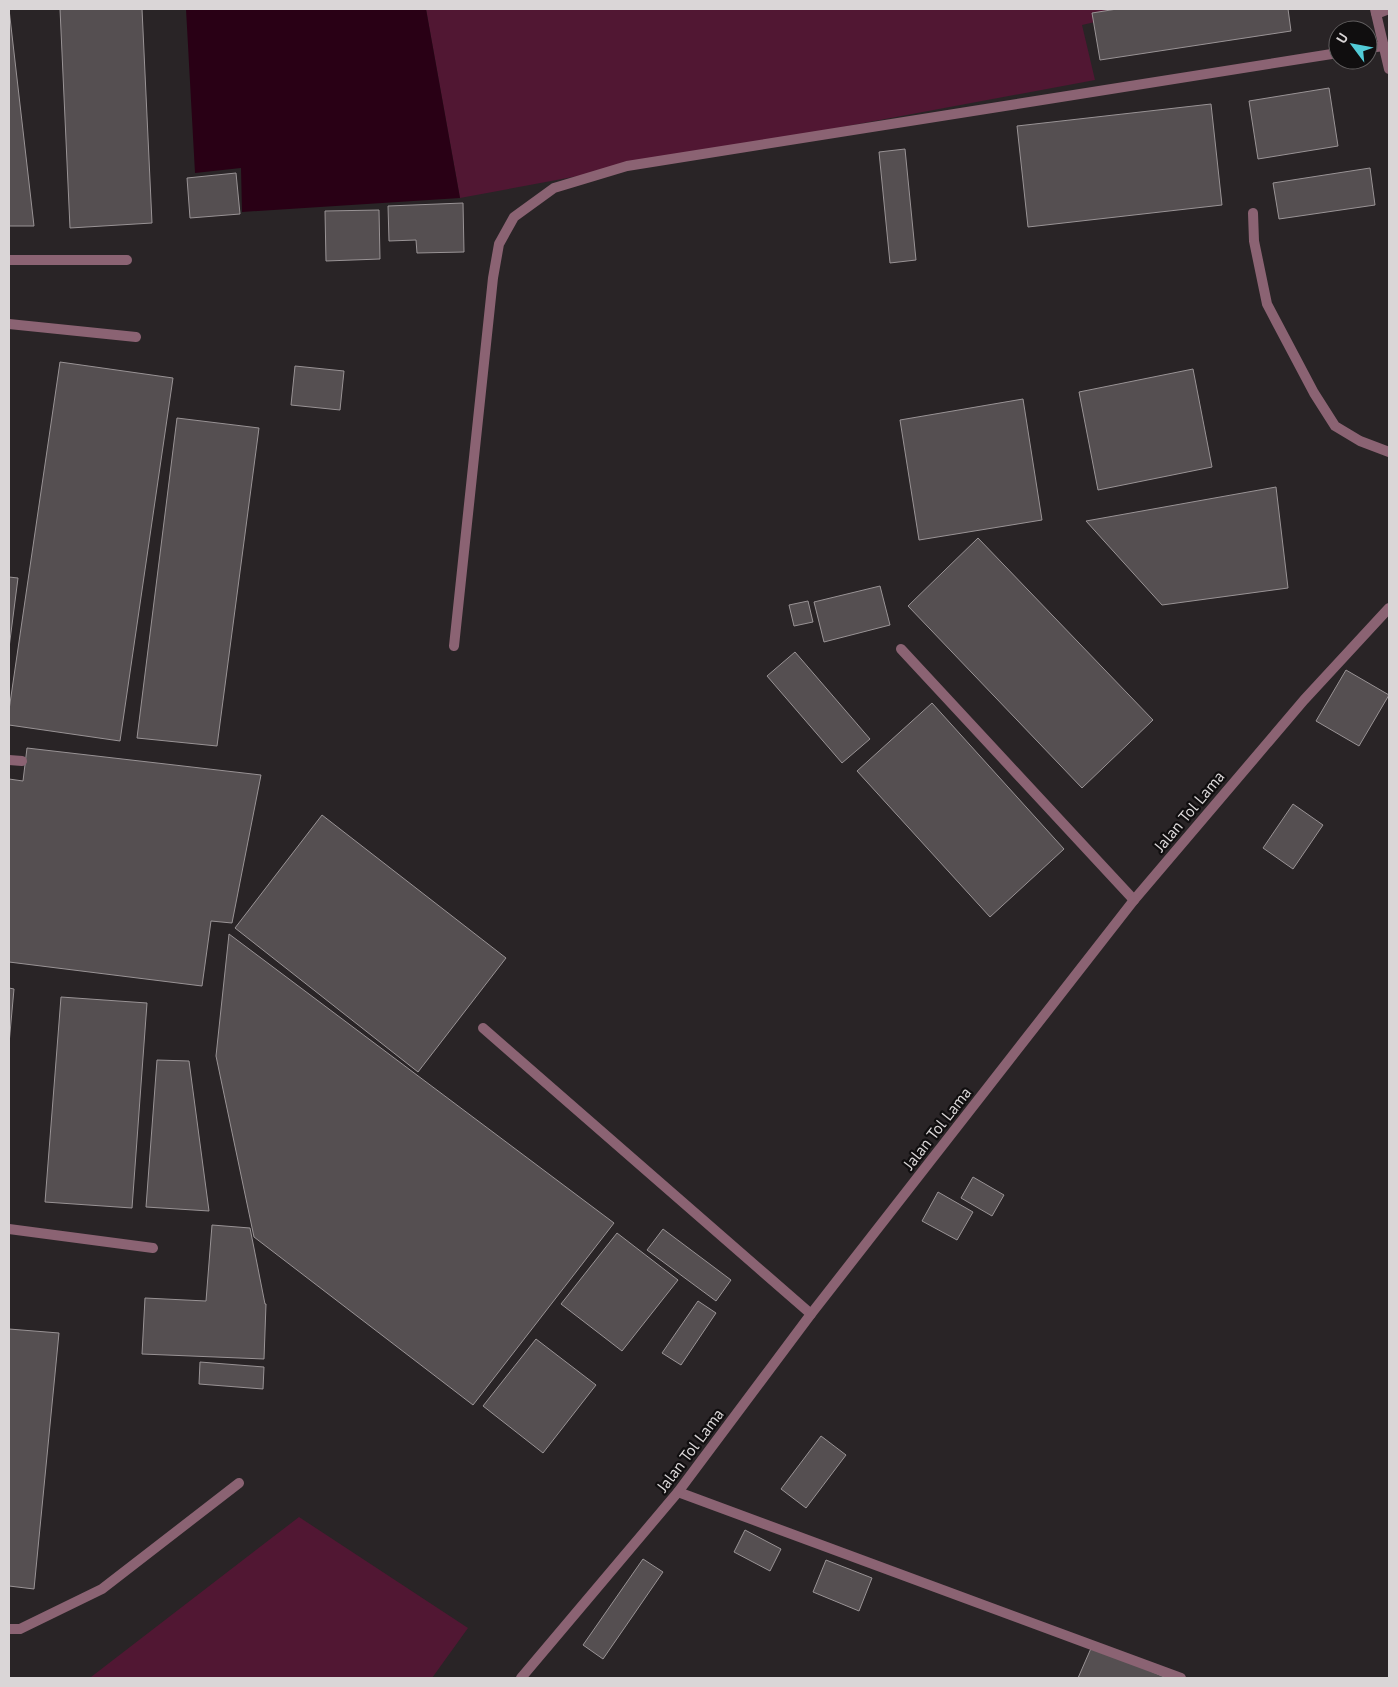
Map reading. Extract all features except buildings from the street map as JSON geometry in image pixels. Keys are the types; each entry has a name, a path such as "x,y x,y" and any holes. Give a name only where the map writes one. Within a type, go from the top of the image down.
{"street":[{"path":"1389,9 1376,11 1389,69"},
{"path":"1378,47 1384,46"},
{"path":"454,646 493,278 499,244 514,217 554,188 627,166 1328,55"},
{"path":"1253,213 1254,241 1267,304 1314,393 1335,426 1360,441 1389,452"},
{"path":"9,260 127,260"},
{"path":"9,324 136,337"},
{"name":"Jalan Tol Lama","path":"521,1678 678,1492 811,1314 1134,900 1304,700 1389,608"},
{"path":"901,649 1134,900"},
{"path":"9,760 22,761"},
{"path":"484,1028 811,1314"},
{"path":"9,1229 153,1248"},
{"path":"9,1629 20,1629 102,1589 239,1484"},
{"path":"678,1492 1181,1678"}],"shaded area":[{"path":"186,9 426,9 460,198 242,212 241,168 195,173"},
{"path":"426,9 1151,9 1082,25 1095,80 460,198"},
{"path":"299,1517 468,1628 432,1678 91,1677"}]}
